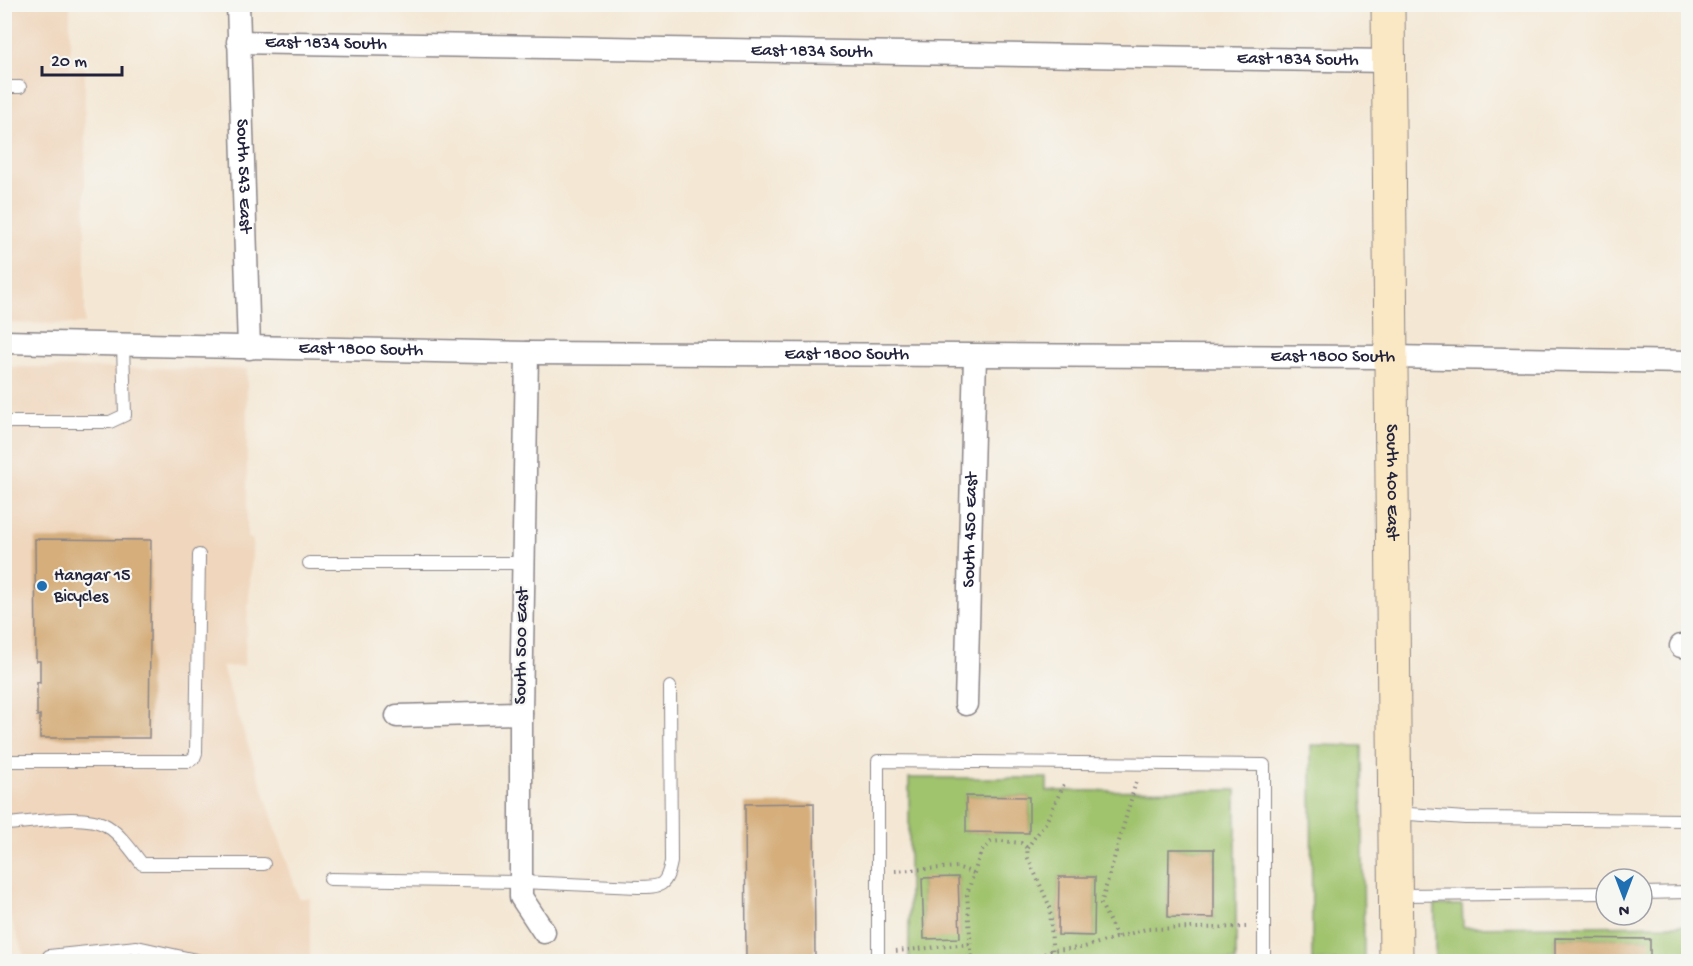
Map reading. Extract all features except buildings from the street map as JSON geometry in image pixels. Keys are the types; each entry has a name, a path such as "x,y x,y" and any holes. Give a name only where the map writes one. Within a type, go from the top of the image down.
{"street":[{"name":"South 543 East","path":"238,4 249,348"},
{"name":"South 400 East","path":"1388,4 1395,962"},
{"name":"East 1834 South","path":"238,42 1388,61"},
{"name":"East 1800 South","path":"4,342 527,353 1390,357 1689,363"},
{"name":"South 500 East","path":"527,353 521,713 521,897 544,932"},
{"name":"South 450 East","path":"966,704 975,356"},
{"path":"397,716 521,713"}],"lane":[{"path":"4,87 20,87"},
{"path":"4,422 110,422 125,415 123,345"},
{"path":"4,760 189,760 194,758 196,753 199,555"},
{"path":"309,563 523,563"},
{"path":"330,879 657,887 665,882 671,862 670,687"},
{"path":"878,957 878,761 1264,765 1264,962"},
{"path":"1394,813 1465,818 1689,820"},
{"path":"4,824 77,818 106,825 128,846 142,864 264,864"},
{"path":"1654,893 1689,892"},
{"path":"1395,895 1594,893"},
{"path":"49,956 136,947 205,962"}],"path":[{"path":"1027,848 1046,822 1073,764"},
{"path":"1117,937 1101,904 1142,764"},
{"path":"972,962 967,894 981,852 991,842 1001,841 1021,843 1027,848 1050,907 1053,962"},
{"path":"878,872 957,867 974,873"},
{"path":"1036,962 1040,956 1052,951 1081,948 1146,929 1264,926"},
{"path":"878,957 970,944"}],"shaded area":[{"path":"5,5 70,5 70,68 85,69 85,324 5,323"},
{"path":"4,367 247,369 247,538 253,539 244,666 222,667 299,898 310,898 310,961 26,961 4,899"}],"green space":[{"path":"1311,745 1362,746 1364,961 1312,961"},
{"path":"909,778 1047,778 1047,791 1236,790 1236,961 909,961","holes":["966,796 1029,797 1029,832 966,832","1169,849 1214,849 1214,918 1168,917","958,877 960,937 924,938 922,879","1059,877 1095,877 1094,936 1058,935"]},
{"path":"1435,905 1462,905 1463,927 1688,925 1688,961 1650,961 1649,939 1555,938 1555,961 1435,961"}],"place":[{"name":"Hangar 15 Bicycles","path":"42,586"}]}
